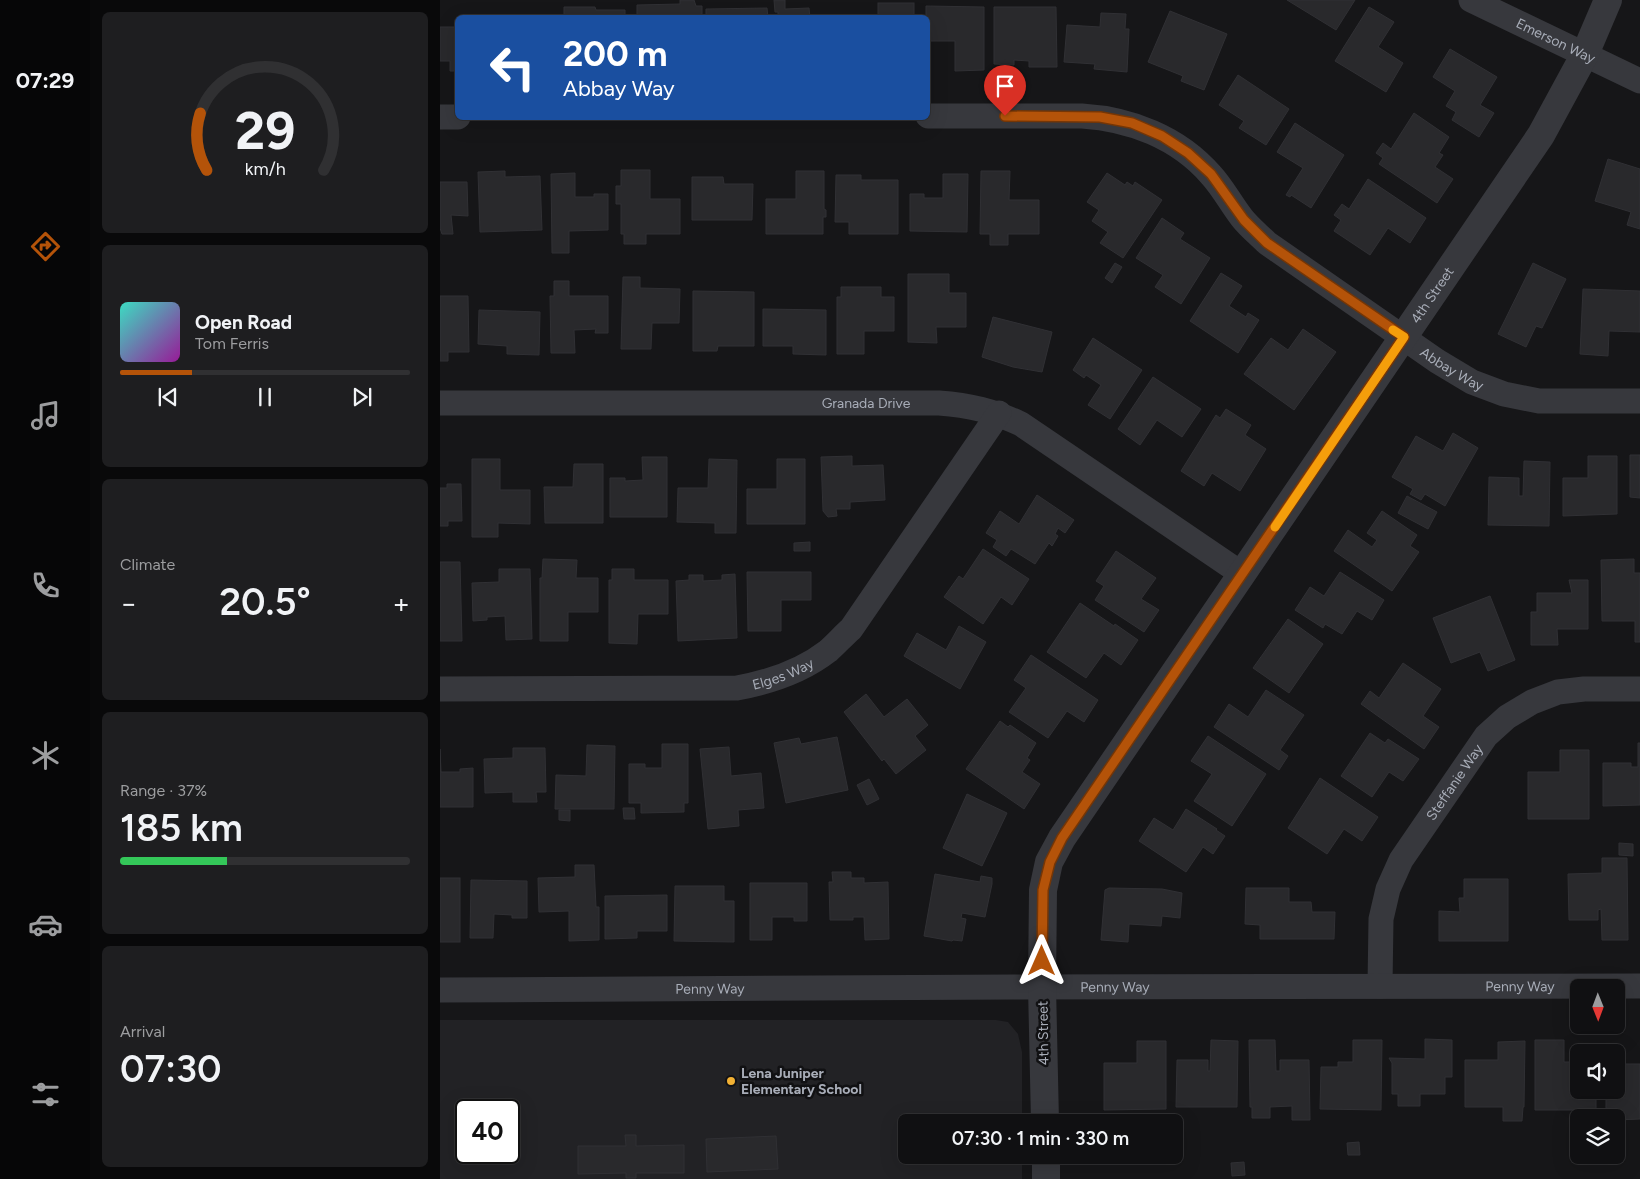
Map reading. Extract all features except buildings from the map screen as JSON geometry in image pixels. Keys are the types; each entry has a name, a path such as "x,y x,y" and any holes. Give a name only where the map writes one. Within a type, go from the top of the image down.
{"street":[{"name":"Emerson Way","path":"1471,0 1640,81"},
{"name":"4th Street","path":"1045,1114 1042,986 1043,890 1050,862 1062,838 1541,135 1585,54 1608,0"},
{"name":"Abbay Way","path":"930,116 1100,117 1132,123 1162,136 1188,153 1211,174 1244,220 1267,243 1472,382 1504,394 1539,401 1640,401"},
{"path":"440,117 455,117"},
{"name":"Granada Drive","path":"440,403 939,403 967,405 999,413 1021,424 1242,574"},
{"name":"Elges Way","path":"440,689 737,688 768,682 800,669 828,651 851,629 999,413"},
{"name":"Steffanie Way","path":"1380,986 1381,919 1388,889 1401,860 1486,736 1507,717 1532,702 1558,692 1584,689 1640,688"},
{"name":"Penny Way","path":"440,990 1042,986 1640,986"},
{"path":"1046,1164 1046,1179"}],"shaded area":[{"name":"Lena Juniper Elementary School","path":"440,1020 996,1020 1008,1022 1018,1034 1022,1052 1022,1114 898,1114 898,1164 1022,1164 1022,1179 440,1179"}],"slow traffic":[{"path":"1275,527 1404,337 1393,330"}],"place":[{"name":"Lena Juniper Elementary School","path":"731,1081"}],"route":[{"path":"1005,116 1100,117 1132,123 1162,136 1188,153 1211,174 1244,220 1267,243 1404,337 1062,838 1050,862 1043,890 1042,961"}]}
